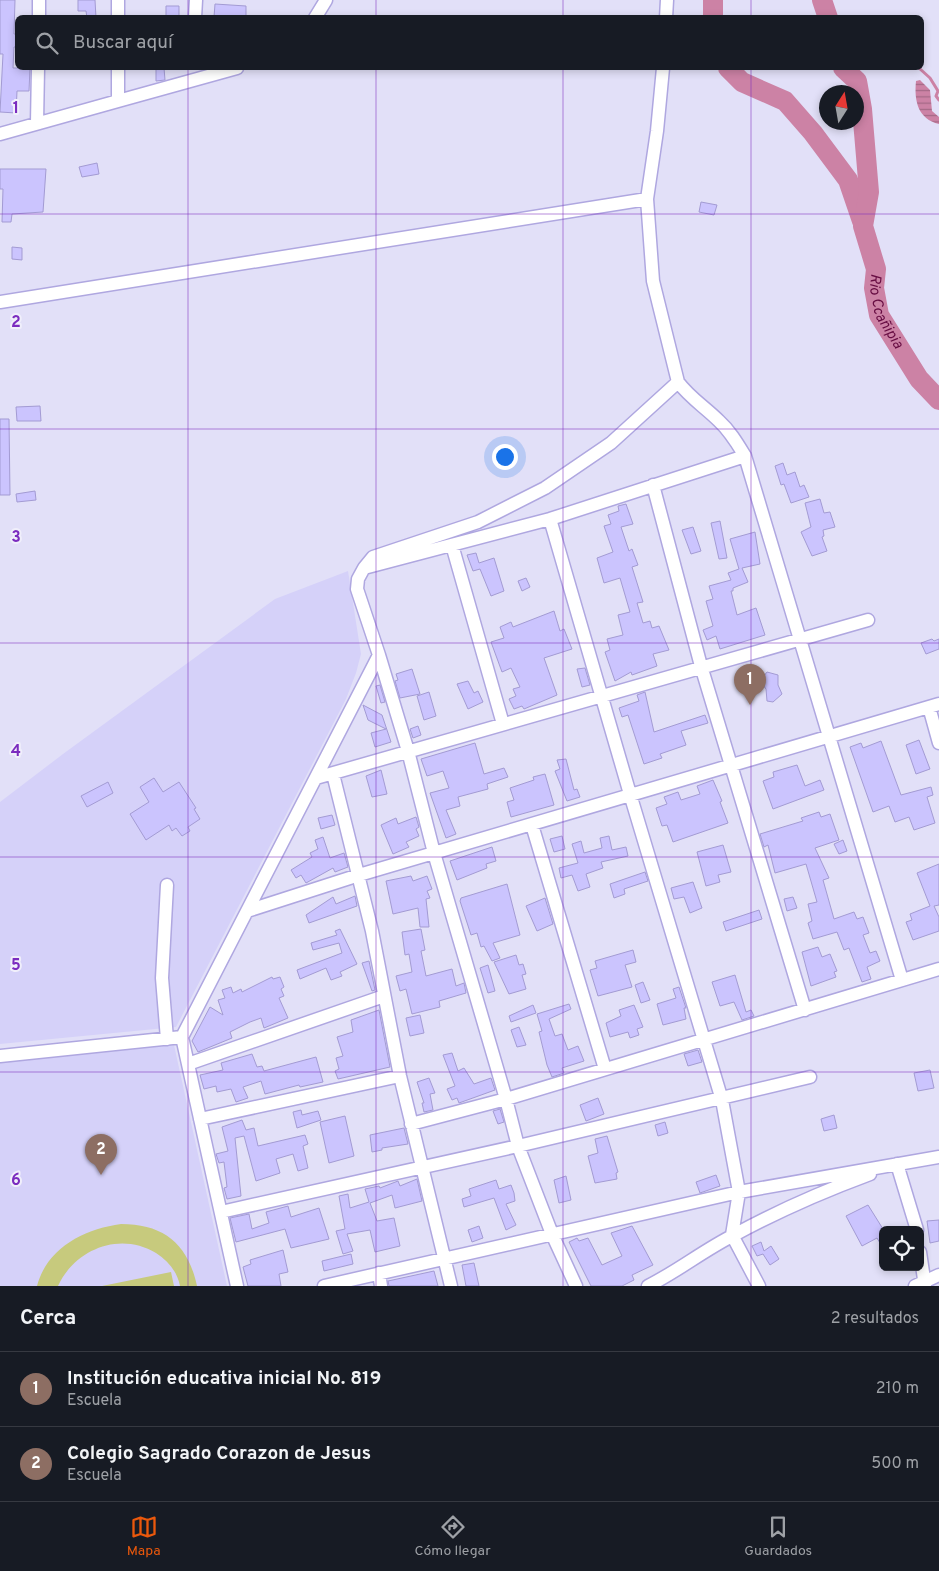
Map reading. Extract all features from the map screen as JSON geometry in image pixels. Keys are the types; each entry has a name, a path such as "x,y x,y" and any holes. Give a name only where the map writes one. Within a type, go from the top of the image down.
{"street":[{"path":"39,0 39,15"},
{"path":"118,0 118,15"},
{"path":"195,15 196,0"},
{"path":"317,15 326,0"},
{"path":"666,15 667,0"},
{"path":"37,123 38,70"},
{"path":"118,70 118,101"},
{"path":"0,134 118,101 194,74 223,70"},
{"path":"663,70 658,132 647,198 653,281 678,382 688,396 719,421 734,438 745,456 902,980"},
{"path":"0,302 647,198"},
{"path":"576,1286 552,1234 518,1146 434,853 408,751 357,589 358,579 373,557 478,522 545,488 611,443 678,382"},
{"path":"364,568 550,519 745,456"},
{"path":"653,485 701,666 805,1010"},
{"path":"550,519 722,1100 739,1192 732,1235 759,1286"},
{"path":"452,545 503,724"},
{"path":"316,778 701,666 868,620"},
{"path":"237,1286 182,1037 378,655"},
{"path":"247,911 359,875 532,825 630,794 828,735 934,706 939,743"},
{"path":"333,774 372,931 400,1076 451,1286"},
{"path":"532,825 605,1069"},
{"path":"167,1039 162,978 168,885"},
{"path":"411,1124 506,1099 939,969"},
{"path":"188,1064 384,996"},
{"path":"0,1056 182,1037"},
{"path":"200,1119 400,1076"},
{"path":"221,1212 722,1100 810,1077"},
{"path":"324,1286 380,1280 445,1258 739,1192 939,1158"},
{"path":"897,1164 916,1226"},
{"path":"648,1286 672,1274 732,1235 826,1190 897,1164"},
{"path":"921,1271 922,1284 939,1275"}],"shaded area":[{"path":"920,80 930,90 932,111 939,117 939,124 926,118 919,108 916,95 916,81"},
{"path":"348,571 361,654 356,673 346,699 176,1027 0,1044 0,802 275,599"},
{"path":"174,1045 227,1286 0,1286 0,1063"}],"green space":[{"path":"121,1224 150,1228 172,1239 187,1259 197,1286 180,1286 174,1271 156,1253 128,1244 114,1244 100,1247 87,1253 75,1262 58,1286 37,1286 49,1261 58,1251 94,1230"},
{"path":"171,1272 174,1286 102,1286"}],"building":[{"path":"0,0 15,0 13,68 15,70 30,70 29,91 17,91 16,113 0,112 3,54 0,54"},
{"path":"78,0 95,0 96,15 87,15 86,11 78,11"},
{"path":"215,4 246,6 246,15 214,15"},
{"path":"166,6 179,6 179,15 166,15"},
{"path":"156,70 164,70 165,80 156,81"},
{"path":"97,163 99,174 82,177 79,167"},
{"path":"0,169 46,169 43,212 12,214 11,222 2,222 3,189 0,189"},
{"path":"701,202 717,205 714,215 699,212"},
{"path":"12,247 22,248 22,260 12,259"},
{"path":"40,406 41,421 17,421 16,407"},
{"path":"0,419 9,419 10,495 0,495"},
{"path":"783,463 787,475 795,472 800,487 804,485 809,497 791,503 784,484 781,485 775,466"},
{"path":"35,491 36,500 17,502 16,494"},
{"path":"820,499 824,513 830,512 835,527 823,530 824,536 822,537 827,551 812,556 801,532 811,527 805,503"},
{"path":"626,504 633,524 621,527 629,551 632,549 638,565 632,567 643,602 637,603 643,623 650,621 652,628 659,626 669,650 653,654 657,666 632,675 631,672 615,681 605,652 610,650 607,639 623,635 618,615 630,612 620,578 604,583 597,558 613,552 604,526 611,524 608,515 619,511 618,506"},
{"path":"720,521 727,558 719,559 711,523"},
{"path":"693,527 701,551 691,554 682,530"},
{"path":"755,532 760,564 742,568 748,582 733,588 733,591 731,591 737,615 756,608 765,635 720,649 716,636 707,640 703,630 713,626 706,601 713,599 709,586 731,580 728,573 739,569 730,539"},
{"path":"476,553 479,563 494,558 504,591 491,596 480,569 473,571 467,555"},
{"path":"526,578 530,587 522,591 518,581"},
{"path":"554,611 560,631 564,629 572,649 544,658 557,695 524,709 522,706 514,709 509,699 516,696 513,689 520,687 511,668 502,672 491,642 504,638 500,627 511,622 513,627"},
{"path":"932,639 934,641 939,639 939,649 926,654 921,643"},
{"path":"585,668 590,685 582,687 577,669"},
{"path":"412,669 420,694 400,698 395,681 398,680 396,674"},
{"path":"767,672 778,675 778,685 782,694 773,702 767,701 766,689 760,681"},
{"path":"468,681 474,693 478,691 483,702 468,709 457,684"},
{"path":"380,685 385,702 381,703 376,686"},
{"path":"429,692 436,716 424,720 417,696"},
{"path":"645,692 654,732 705,715 708,723 681,731 686,745 660,754 662,758 644,764 628,715 622,717 619,708 639,701 637,695"},
{"path":"363,705 382,715 391,742 375,747 371,733 386,729 368,720"},
{"path":"418,726 421,735 413,738 410,729"},
{"path":"919,740 930,769 916,774 906,745"},
{"path":"881,741 901,795 931,787 933,795 927,797 935,823 914,830 909,817 895,822 889,806 873,812 850,747 861,743 863,748"},
{"path":"475,743 484,774 504,768 508,777 487,784 488,789 458,797 460,806 446,810 456,834 446,838 430,793 449,788 443,771 427,776 421,759"},
{"path":"566,759 574,790 577,789 580,797 567,801 555,771 560,769 557,760"},
{"path":"797,765 805,786 820,780 824,790 773,809 763,781 774,777 773,772"},
{"path":"381,770 387,794 372,797 366,776"},
{"path":"545,774 554,805 511,817 507,802 514,800 510,788 534,780 533,777"},
{"path":"154,778 163,792 179,782 196,808 194,809 200,819 188,827 190,831 182,836 176,828 172,831 169,825 146,840 130,814 149,802 140,787"},
{"path":"713,780 722,801 720,802 728,823 673,842 667,825 662,826 656,808 667,804 664,797 678,792 681,800 700,794 697,786"},
{"path":"108,782 113,793 87,807 81,796"},
{"path":"819,812 821,817 830,814 839,840 815,848 829,878 823,880 834,919 854,912 857,919 863,917 869,933 863,935 870,953 876,951 880,961 867,967 871,979 862,982 849,948 844,950 837,932 813,939 808,923 812,921 808,904 817,902 806,864 775,873 768,845 764,847 760,834 803,821 801,818"},
{"path":"332,815 335,825 321,829 318,818"},
{"path":"416,817 419,827 416,829 419,836 406,842 409,847 393,854 381,825 396,818 398,824"},
{"path":"562,836 565,849 554,852 550,839"},
{"path":"609,836 612,850 626,847 628,856 601,862 603,868 586,874 590,887 578,891 572,875 561,878 559,868 578,863 572,844 581,841 584,853 602,848 600,838"},
{"path":"323,837 330,858 344,853 348,867 335,872 333,868 306,883 301,875 296,878 291,870 312,857 310,853 318,849 315,840"},
{"path":"843,840 847,851 839,854 834,844"},
{"path":"723,845 731,872 718,875 720,882 706,886 697,852"},
{"path":"492,847 496,861 486,864 487,868 457,880 450,861"},
{"path":"939,864 939,905 934,906 939,917 939,931 913,940 906,922 912,920 910,914 930,906 917,873"},
{"path":"645,872 648,881 624,889 625,894 614,898 610,884"},
{"path":"411,876 413,881 427,876 432,889 427,891 430,898 426,899 429,927 420,927 418,908 393,914 386,881"},
{"path":"693,882 702,908 690,913 684,897 674,899 671,888"},
{"path":"507,884 520,935 493,943 500,958 492,961 484,946 481,947 477,933 471,935 460,901 461,898"},
{"path":"355,896 357,906 309,923 306,915 333,897 336,904"},
{"path":"793,897 797,908 787,911 784,899"},
{"path":"545,898 553,924 537,931 526,906"},
{"path":"759,910 762,919 726,931 723,922"},
{"path":"340,929 357,964 340,972 342,976 331,980 326,968 300,979 297,970 342,953 339,943 313,950 311,943 337,935 335,931"},
{"path":"421,929 425,950 421,951 426,976 452,969 456,986 464,983 466,993 439,1001 440,1007 412,1014 406,989 400,991 396,976 412,972 409,954 405,955 402,932"},
{"path":"818,947 822,957 830,954 837,971 834,972 836,977 811,986 802,952"},
{"path":"633,950 636,962 625,965 632,987 598,996 590,970 597,968 595,961"},
{"path":"516,955 519,965 523,964 526,974 522,975 526,989 509,994 494,962"},
{"path":"369,961 375,990 372,991 362,963"},
{"path":"488,965 495,991 488,993 480,968"},
{"path":"735,975 746,1012 751,1010 754,1016 742,1020 734,1002 720,1006 712,982"},
{"path":"272,977 273,979 280,977 284,987 281,989 284,996 279,998 288,1018 264,1028 261,1018 250,1022 230,1032 232,1038 198,1052 192,1041 210,1007 223,1015 218,1000 225,998 222,990 231,987 233,993 241,989 242,992"},
{"path":"643,982 650,1000 641,1003 635,985"},
{"path":"679,987 686,1008 684,1008 686,1019 663,1025 657,1004 676,998 673,989"},
{"path":"569,1004 571,1009 549,1019 555,1036 562,1034 568,1050 578,1046 584,1061 562,1068 564,1073 552,1077 539,1032 542,1031 537,1014"},
{"path":"533,1005 536,1013 511,1022 509,1016"},
{"path":"634,1005 643,1027 637,1029 639,1035 630,1038 628,1032 610,1037 606,1023 621,1016 619,1010"},
{"path":"379,1010 390,1067 338,1079 335,1071 339,1069 336,1058 343,1056 337,1037 353,1032 351,1020"},
{"path":"420,1015 424,1033 410,1036 406,1018"},
{"path":"519,1027 526,1045 517,1047 511,1030"},
{"path":"698,1050 702,1062 688,1066 684,1054"},
{"path":"452,1053 458,1071 464,1068 474,1084 491,1078 495,1090 459,1103 457,1098 452,1100 447,1089 455,1086 443,1055"},
{"path":"252,1054 257,1067 262,1066 264,1071 316,1057 323,1082 300,1087 299,1085 265,1094 261,1081 243,1087 248,1098 236,1102 231,1089 217,1092 216,1086 204,1089 200,1075 223,1070 221,1063"},
{"path":"930,1070 934,1088 918,1091 914,1073"},
{"path":"429,1078 435,1093 430,1094 433,1110 424,1112 422,1103 424,1103 417,1082"},
{"path":"598,1098 604,1114 586,1121 580,1105"},
{"path":"500,1109 504,1122 498,1124 493,1111"},
{"path":"301,1110 302,1115 318,1111 321,1120 297,1128 293,1112"},
{"path":"834,1115 837,1128 824,1131 821,1119"},
{"path":"345,1116 354,1156 329,1163 320,1122"},
{"path":"242,1120 246,1130 254,1128 258,1146 305,1135 308,1144 303,1146 308,1168 298,1171 293,1154 276,1159 280,1173 256,1181 244,1136 235,1138 241,1196 227,1199 224,1188 227,1187 224,1162 219,1163 216,1154 228,1151 222,1127"},
{"path":"665,1122 668,1133 658,1136 655,1125"},
{"path":"404,1128 408,1144 382,1148 382,1150 372,1152 370,1135"},
{"path":"607,1136 618,1172 616,1173 617,1179 595,1183 588,1156 598,1153 595,1139"},
{"path":"716,1175 720,1186 700,1193 696,1182"},
{"path":"566,1176 571,1200 559,1203 554,1180"},
{"path":"417,1179 422,1201 395,1208 392,1195 370,1203 377,1221 394,1218 400,1246 375,1252 370,1230 347,1234 353,1251 343,1254 336,1231 345,1229 339,1196 348,1194 350,1208 369,1202 365,1189 379,1186 380,1188 398,1181 400,1186"},
{"path":"496,1180 499,1189 511,1185 514,1193 515,1201 506,1204 516,1225 506,1230 494,1198 464,1207 462,1199 471,1196 469,1189"},
{"path":"868,1205 881,1226 879,1226 879,1241 877,1238 862,1246 846,1216"},
{"path":"288,1206 291,1217 319,1208 329,1239 291,1248 285,1229 236,1242 230,1218 249,1214 252,1229 269,1223 266,1212"},
{"path":"939,1220 939,1241 930,1243 927,1221"},
{"path":"479,1226 483,1238 472,1242 468,1230"},
{"path":"632,1226 653,1265 632,1275 634,1280 622,1286 591,1286 569,1242 577,1238 579,1241 588,1238 602,1265 622,1256 611,1233"},
{"path":"761,1242 764,1251 771,1246 779,1259 770,1265 763,1254 757,1256 752,1246"},
{"path":"283,1250 288,1272 279,1274 281,1286 248,1286 243,1267 251,1264 250,1260"},
{"path":"351,1254 353,1264 324,1271 322,1261"},
{"path":"474,1263 479,1286 466,1286 462,1265"},
{"path":"434,1271 438,1286 389,1286 388,1281"}],"waterway":[{"path":"713,0 713,15"},
{"name":"Rio Ccañipia","path":"822,0 827,15"},
{"path":"730,70 742,82 785,101 813,133 848,180 862,221"},
{"name":"Rio Ccañipia","path":"845,70 857,81 862,109 869,192 863,226 876,269 874,288 879,315 919,379 939,400"},
{"path":"921,70 930,78 938,91 936,96 939,100"}],"place":[{"name":"Institución educativa inicial No. 819","path":"750,705"},
{"name":"Colegio Sagrado Corazon de Jesus","path":"101,1175"}]}
